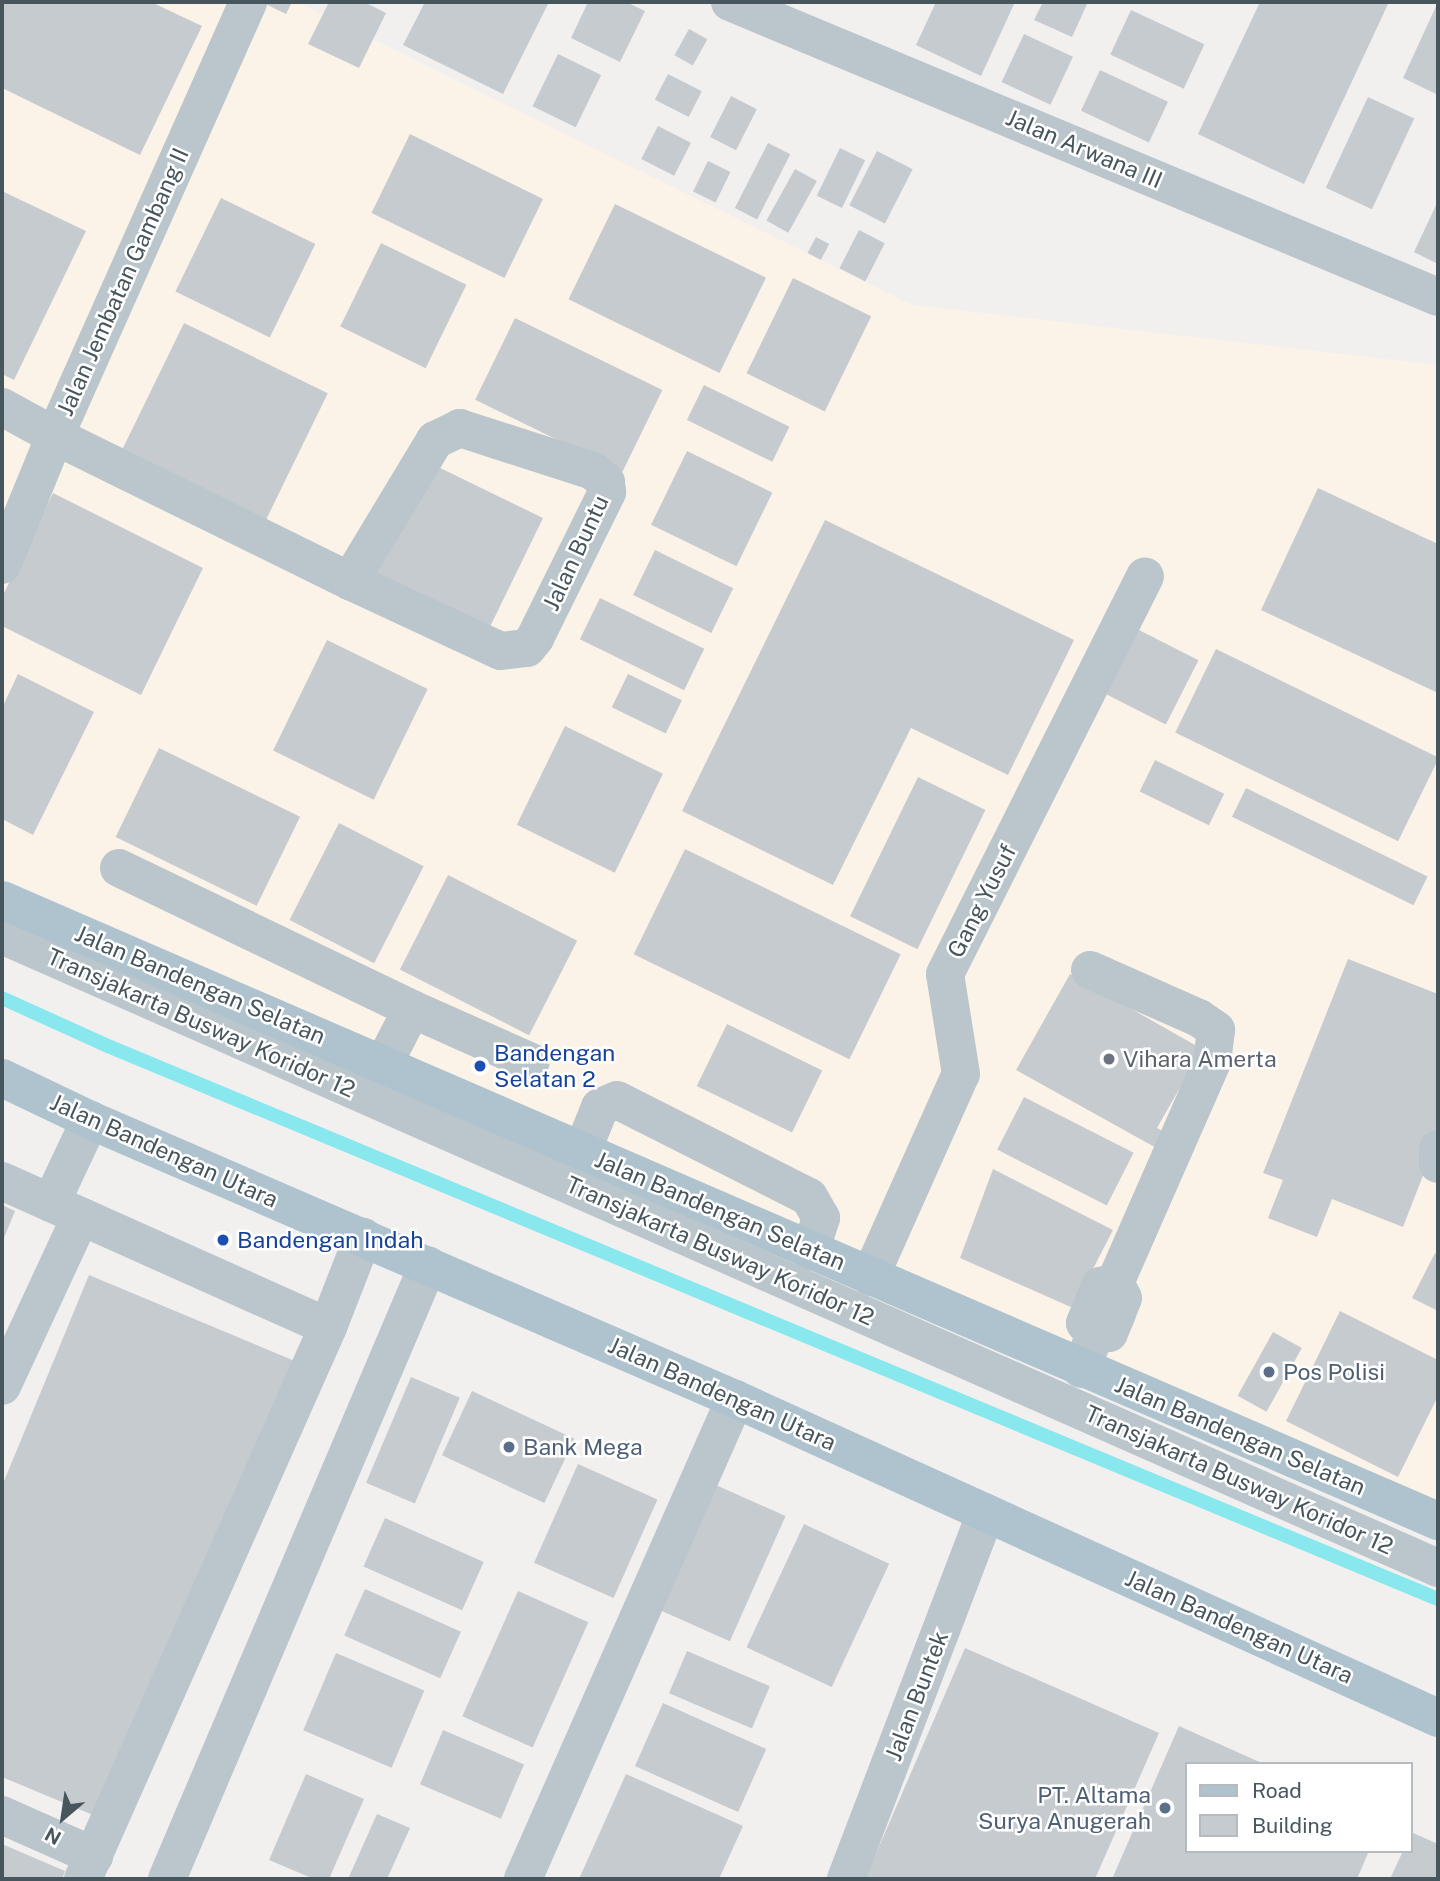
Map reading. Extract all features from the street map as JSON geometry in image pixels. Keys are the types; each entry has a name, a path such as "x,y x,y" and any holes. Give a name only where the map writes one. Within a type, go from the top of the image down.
{"main road":[{"name":"Jalan Bandengan Selatan","path":"2,901 870,1277 1088,1352 1438,1521"},
{"name":"Jalan Bandengan Utara","path":"2,1079 90,1120 735,1399 1438,1718"}],"street":[{"name":"Jalan Jembatan Gambang II","path":"2,565 55,436 248,2"},
{"name":"Jalan Arwana III","path":"730,2 1438,297"},
{"name":"Jalan Buntu","path":"2,407 55,436 481,644 501,651 527,648 558,597 607,492 606,482 593,471 460,428 435,440 350,580"},
{"name":"Gang Yusuf","path":"870,1277 961,1074 945,974 1145,576"},
{"path":"119,868 412,1009 531,1062"},
{"name":"Transjakarta Busway Koridor 12","path":"2,935 1438,1568"},
{"path":"1088,1352 1109,1333 1116,1316 1123,1298 1115,1283 1212,1062 1216,1030 1199,1018 1090,970"},
{"path":"383,1065 412,1009"},
{"path":"582,1152 600,1107 617,1100 809,1197 821,1218 810,1251"},
{"path":"2,1385 66,1210 90,1120"},
{"path":"1438,1149 1438,1164"},
{"path":"2,1181 328,1327"},
{"path":"2,1815 88,1868 328,1327 363,1237"},
{"path":"167,1879 428,1265"},
{"path":"523,1879 735,1399"},
{"name":"Jalan Buntek","path":"846,1879 986,1513"}],"shaded area":[{"path":"2,2 297,2 912,305 1438,365 1438,1505 2,878"}],"building":[{"path":"2,2 151,2 202,26 140,155 2,88"},
{"path":"261,2 292,2 286,14"},
{"path":"329,2 364,2 386,13 359,68 308,44"},
{"path":"425,2 549,2 503,94 403,45"},
{"path":"588,2 626,2 645,11 620,62 571,38"},
{"path":"936,2 1015,2 981,76 916,45"},
{"path":"1043,2 1088,2 1072,37 1034,20"},
{"path":"1260,2 1389,2 1304,184 1198,134"},
{"path":"1438,2 1438,95 1403,78"},
{"path":"1131,10 1204,44 1184,89 1110,54"},
{"path":"689,29 707,39 693,65 674,55"},
{"path":"1024,34 1073,57 1051,105 1002,82"},
{"path":"558,54 601,75 576,127 533,106"},
{"path":"1100,70 1168,102 1149,142 1081,111"},
{"path":"668,74 702,91 689,117 655,100"},
{"path":"731,96 757,109 736,150 710,137"},
{"path":"1368,97 1414,119 1372,209 1326,188"},
{"path":"658,126 691,143 674,176 641,159"},
{"path":"410,134 543,199 504,278 371,213"},
{"path":"768,143 790,154 757,219 735,208"},
{"path":"840,148 865,160 842,208 817,196"},
{"path":"877,151 913,169 885,224 849,205"},
{"path":"708,161 730,172 716,203 693,192"},
{"path":"795,169 817,181 788,233 766,221"},
{"path":"2,191 86,231 14,380 2,374"},
{"path":"221,198 315,244 270,338 175,291"},
{"path":"1438,201 1438,264 1414,252"},
{"path":"615,204 766,278 720,373 569,299"},
{"path":"859,230 885,243 865,281 839,268"},
{"path":"816,237 829,244 821,260 808,253"},
{"path":"381,243 466,285 426,368 340,327"},
{"path":"793,278 871,316 825,411 747,373"},
{"path":"515,318 662,390 623,472 475,400"},
{"path":"184,323 328,393 263,526 119,456"},
{"path":"704,385 789,427 772,462 687,420"},
{"path":"687,451 772,493 736,566 651,525"},
{"path":"428,462 543,518 488,630 373,574"},
{"path":"1318,488 1438,544 1438,693 1261,610"},
{"path":"53,493 203,568 141,695 2,626 2,597"},
{"path":"825,520 1074,640 1008,775 911,728 833,885 682,811"},
{"path":"655,550 733,588 711,633 633,595"},
{"path":"600,598 704,649 684,690 580,639"},
{"path":"1137,629 1198,660 1166,724 1104,693"},
{"path":"327,640 428,689 374,800 273,751"},
{"path":"1216,649 1438,757 1398,841 1175,733"},
{"path":"18,674 94,712 33,835 2,819 2,708"},
{"path":"628,674 682,700 666,734 612,707"},
{"path":"565,726 663,774 615,873 517,825"},
{"path":"159,748 300,817 257,906 116,837"},
{"path":"1155,760 1224,794 1209,825 1140,791"},
{"path":"918,777 985,810 917,949 850,916"},
{"path":"1246,788 1428,877 1414,905 1232,817"},
{"path":"339,823 424,866 374,963 290,920"},
{"path":"685,849 901,954 849,1059 634,954"},
{"path":"448,875 577,941 529,1035 400,969"},
{"path":"1348,959 1438,994 1438,1137 1403,1227 1332,1199 1317,1237 1268,1218 1283,1180 1263,1173"},
{"name":"Vihara Amerta","path":"1070,974 1202,1049 1157,1128 1177,1139 1169,1155 1016,1070"},
{"path":"727,1024 822,1070 792,1132 697,1086"},
{"path":"1024,1097 1134,1153 1107,1205 997,1150"},
{"path":"993,1169 1113,1230 1073,1308 960,1258"},
{"path":"2,1205 15,1211 2,1243"},
{"path":"1435,1253 1438,1254 1438,1311 1412,1298"},
{"path":"89,1275 295,1361 105,1820 2,1777 2,1486"},
{"path":"1340,1311 1438,1360 1438,1396 1398,1477 1286,1421"},
{"name":"Pos Polisi","path":"1273,1332 1302,1348 1266,1412 1238,1396"},
{"path":"411,1377 460,1398 415,1504 366,1483"},
{"name":"Bank Mega","path":"472,1391 574,1439 544,1503 442,1455"},
{"path":"578,1464 657,1499 614,1598 534,1563"},
{"path":"707,1481 786,1516 730,1641 651,1606"},
{"path":"385,1518 484,1562 462,1610 363,1566"},
{"path":"804,1524 889,1564 832,1687 747,1647"},
{"path":"365,1589 461,1632 440,1678 344,1636"},
{"path":"518,1591 588,1622 533,1747 462,1716"},
{"path":"965,1648 1159,1733 1095,1879 865,1879"},
{"path":"687,1651 770,1686 752,1729 669,1693"},
{"path":"336,1653 424,1691 392,1768 303,1730"},
{"path":"663,1703 766,1749 738,1812 635,1766"},
{"name":"PT. Altama Surya Anugerah","path":"1179,1726 1260,1762 1184,1762 1184,1853 1368,1853 1357,1879 1112,1879"},
{"path":"443,1730 524,1764 501,1819 420,1784"},
{"path":"306,1774 364,1799 329,1879 314,1879 269,1860"},
{"path":"626,1774 743,1826 719,1879 579,1879"},
{"path":"377,1814 410,1828 387,1879 348,1879"},
{"path":"1412,1832 1438,1844 1438,1879 1390,1879 1402,1853 1412,1853"},
{"path":"2,1844 65,1871 62,1879 2,1879"}],"waterway":[{"path":"2,998 108,1046 1438,1599"}],"place":[{"name":"Vihara Amerta","path":"1109,1059"},
{"name":"Bandengan Selatan 2","path":"480,1066"},
{"name":"Bandengan Indah","path":"223,1240"},
{"name":"Pos Polisi","path":"1269,1372"},
{"name":"Bank Mega","path":"509,1447"},
{"name":"PT. Altama Surya Anugerah","path":"1165,1808"}]}
